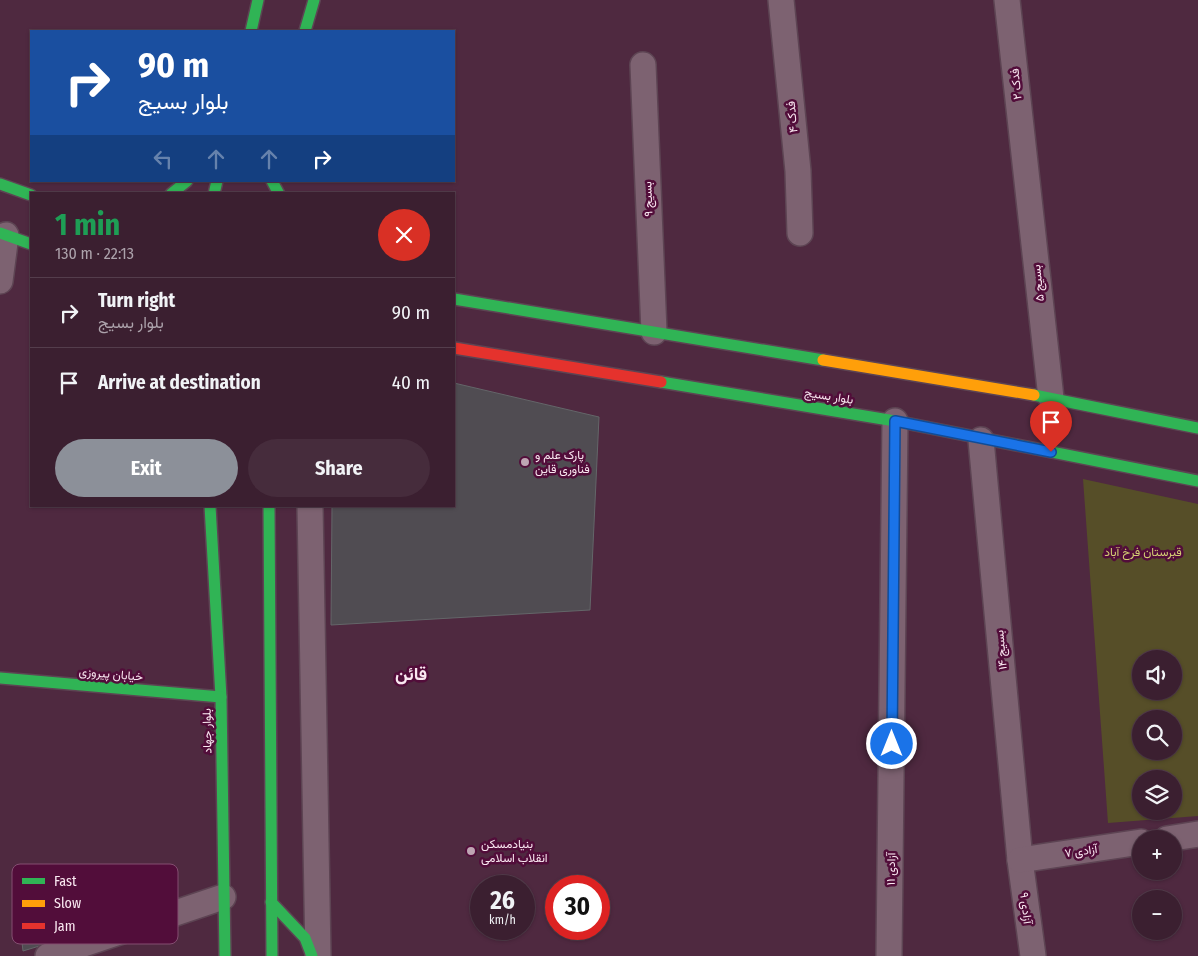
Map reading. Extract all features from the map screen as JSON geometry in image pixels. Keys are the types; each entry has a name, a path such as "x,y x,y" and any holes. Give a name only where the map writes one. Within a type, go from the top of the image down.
{"main road":[{"path":"251,30 258,0"},
{"path":"305,30 314,0"},
{"path":"173,192 186,182"},
{"path":"0,184 30,195"},
{"path":"3,234 30,244"},
{"path":"455,299 1050,398 1198,428"},
{"name":"بلوار بسیج","path":"455,348 895,421 981,440 1198,482"},
{"name":"بلوار جهاد","path":"210,507 220,697 224,956"},
{"path":"269,507 272,956"},
{"name":"خیابان پیروزی","path":"0,678 220,697"},
{"path":"271,902 305,938 312,956"}],"street":[{"name":"فدک ۴","path":"781,0 798,171 800,233"},
{"name":"فدک ۲","path":"1007,0 1025,168"},
{"name":"بسیج ۹","path":"643,65 654,332"},
{"name":"بسیج ۵","path":"1025,168 1050,398"},
{"path":"0,281 3,234"},
{"name":"آزادی ۱۱","path":"889,956 895,421"},
{"name":"بسیج ۱۴","path":"981,440 1020,860"},
{"path":"310,507 318,956"},
{"path":"1182,837 1198,834"},
{"name":"آزادی ۷","path":"1020,860 1132,843"},
{"name":"آزادی ۹","path":"1020,860 1032,956"},
{"path":"178,912 223,897"},
{"path":"48,956 84,944"}],"green space":[{"name":"قبرستان فرخ آباد","path":"1083,479 1198,504 1198,816 1182,817 1182,770 1132,770 1132,820 1147,820 1108,823"}],"building":[{"name":"پارک علم و فناوری قاین","path":"455,383 599,417 590,610 331,625 332,507 455,507"},
{"path":"22,944 46,944 23,951"}],"traffic: fast":[{"path":"251,30 258,0"},
{"path":"305,30 314,0"},
{"path":"173,192 186,182"},
{"path":"214,192 217,182"},
{"path":"273,182 278,192"},
{"path":"0,184 30,195"},
{"path":"0,233 30,244"},
{"path":"455,299 823,360"},
{"path":"661,382 895,421 1198,481"},
{"path":"1034,395 1198,428"},
{"path":"210,507 221,697 225,956"},
{"path":"269,507 272,956"},
{"path":"0,678 221,697"},
{"path":"271,902 305,938 312,956"}],"traffic: slow":[{"path":"823,360 1034,395"}],"traffic: jam":[{"path":"455,348 661,382"}],"place":[{"name":"پارک علم و فناوری قاین","path":"525,462"},
{"name":"بنیادمسکن انقلاب اسلامی","path":"471,851"}],"district":[{"name":"قائن","path":"411,674"}],"route":[{"path":"892,744 895,421 981,440 1051,452"}]}
